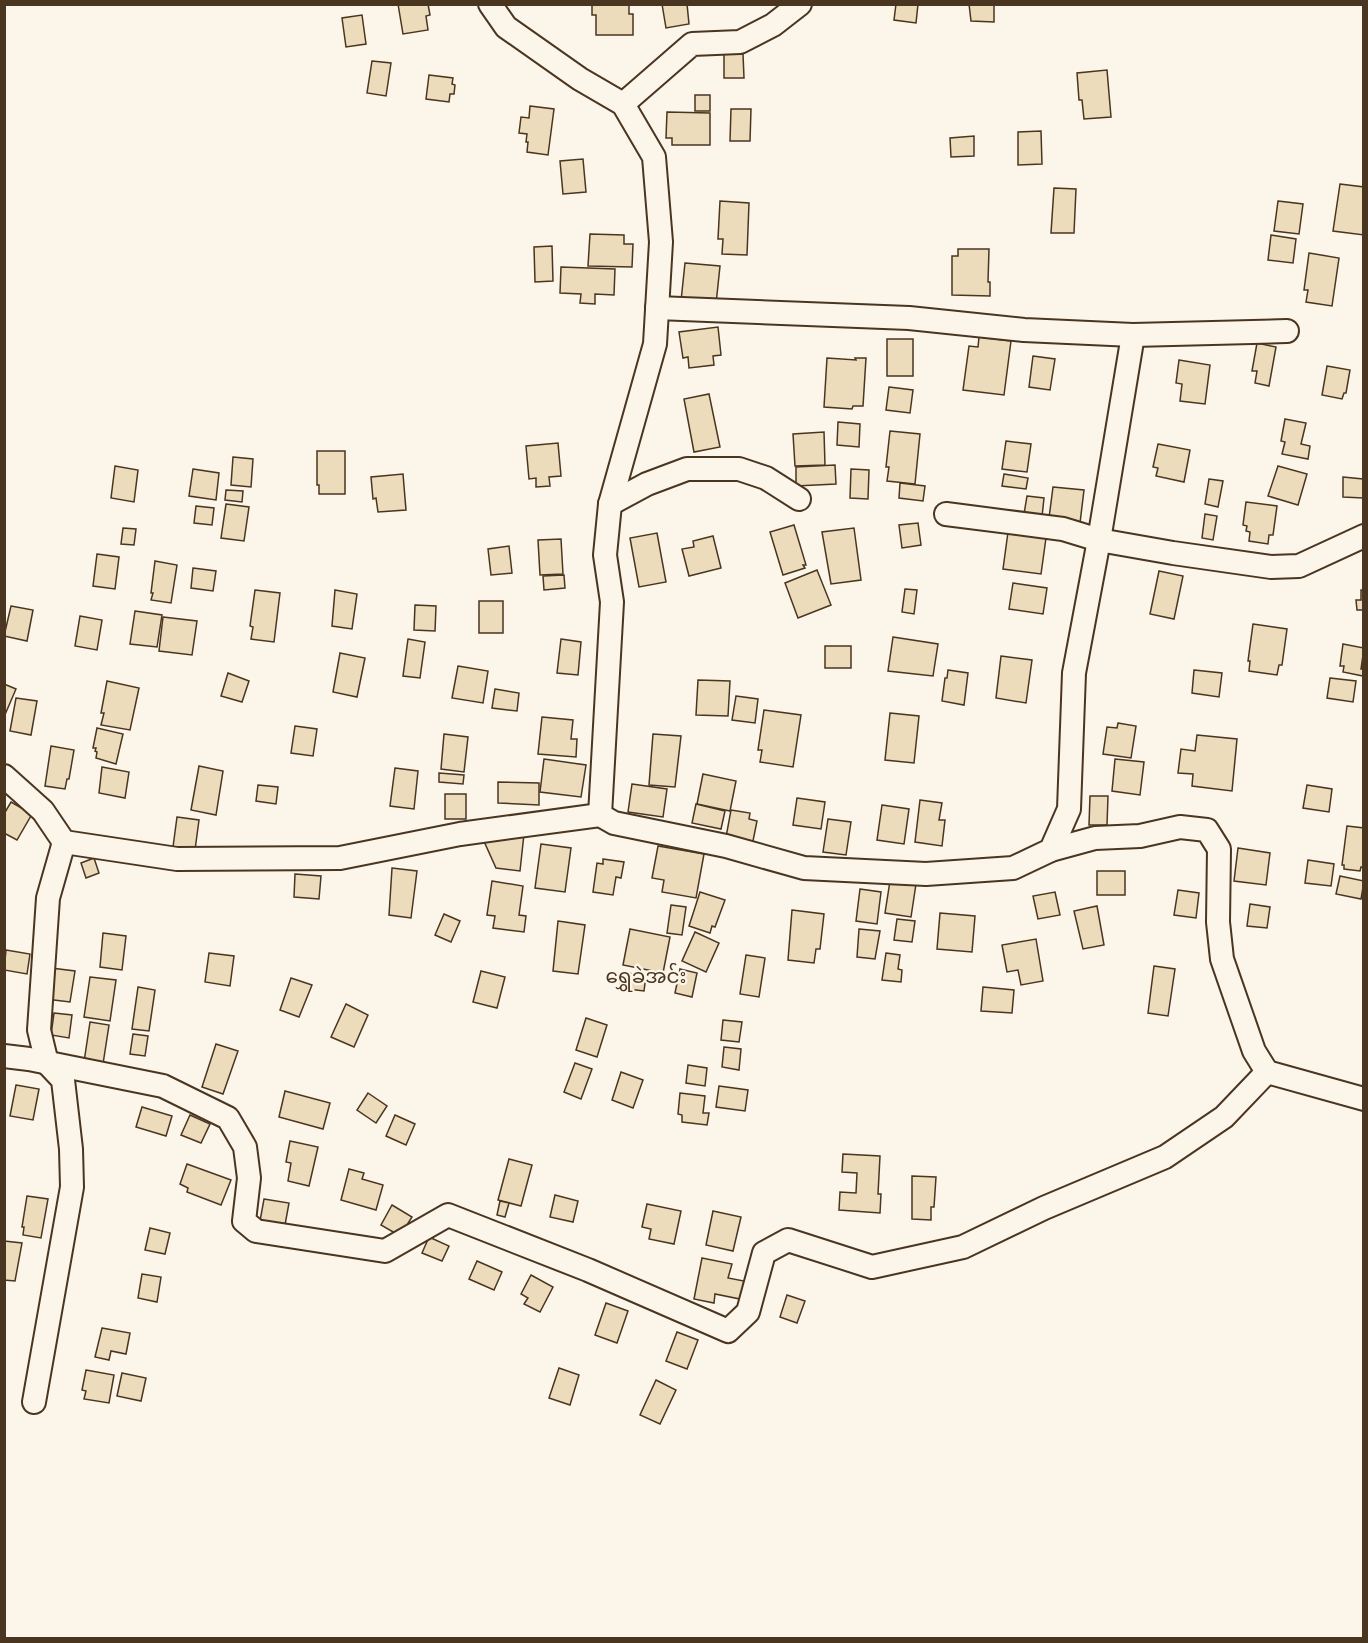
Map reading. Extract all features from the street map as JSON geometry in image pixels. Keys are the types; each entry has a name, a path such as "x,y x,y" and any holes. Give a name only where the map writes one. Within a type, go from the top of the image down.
{"street":[{"path":"490,4 506,27 580,79 623,104 654,157 661,242 655,344 610,504 605,555 612,602 600,815"},
{"path":"623,104 692,44 740,42 772,25 800,4"},
{"path":"657,308 909,318 1024,330 1133,335 1287,331"},
{"path":"1051,850 1069,809 1074,673 1133,335"},
{"path":"610,504 647,484 687,469 739,468 766,478 799,499"},
{"path":"946,514 1063,530 1099,540 1173,554 1271,567 1299,566 1364,536"},
{"path":"4,776 43,812 63,842 177,859 340,858 460,834 600,815 614,823 726,846 804,868 926,874 1012,868 1051,850 1095,838 1140,836 1180,827 1207,830 1219,849 1218,922 1222,959 1254,1051 1267,1072 1364,1099"},
{"path":"34,1402 72,1187 71,1149 63,1080 47,1063 39,1030 48,898 63,842"},
{"path":"4,1056 163,1086 228,1118 245,1147 249,1178 244,1221 256,1231 385,1251 448,1215 588,1270 728,1331 748,1312 764,1253 788,1240 872,1267 963,1247 1044,1208 1165,1157 1224,1117 1267,1072"}],"building":[{"path":"398,4 428,4 430,15 426,16 428,30 403,34"},
{"path":"592,4 629,4 629,14 633,14 633,35 596,35 596,15 592,15"},
{"path":"662,4 687,4 689,24 666,28"},
{"path":"896,4 918,4 916,23 894,20"},
{"path":"969,4 994,4 994,22 971,21"},
{"path":"362,15 366,44 346,47 342,18"},
{"path":"724,53 743,54 744,78 724,78"},
{"path":"372,61 391,63 386,96 367,93"},
{"path":"1107,70 1111,117 1084,119 1082,100 1079,100 1077,73"},
{"path":"429,75 453,78 454,94 450,94 449,102 426,99"},
{"path":"695,95 710,95 710,111 695,111"},
{"path":"530,106 554,109 548,155 527,152 527,134 519,133 521,117 529,118"},
{"path":"731,109 751,109 750,141 730,141"},
{"path":"667,112 710,113 710,145 672,145 672,138 666,138"},
{"path":"1041,131 1042,164 1018,165 1018,132"},
{"path":"974,136 974,156 951,157 950,138"},
{"path":"583,159 586,192 563,194 560,161"},
{"path":"1340,184 1364,187 1364,235 1333,231"},
{"path":"1054,188 1076,189 1074,233 1051,233"},
{"path":"720,201 749,203 747,255 722,254 723,239 718,239"},
{"path":"1278,201 1303,204 1299,234 1274,231"},
{"path":"590,234 624,235 624,244 633,244 632,267 588,266"},
{"path":"1271,235 1296,239 1293,263 1268,260"},
{"path":"552,246 553,281 535,282 534,247"},
{"path":"958,249 989,249 990,296 952,295 952,256 958,256"},
{"path":"1309,253 1339,258 1332,306 1306,302 1308,290 1304,290"},
{"path":"685,263 720,266 716,304 681,301"},
{"path":"561,267 615,269 614,295 595,294 595,304 580,303 581,294 560,293"},
{"path":"718,327 721,355 713,356 714,365 689,368 688,357 683,358 679,332"},
{"path":"979,337 1011,341 1004,395 963,390 969,346 978,347"},
{"path":"887,339 913,339 913,376 887,376"},
{"path":"1257,343 1276,347 1269,386 1255,383 1257,371 1252,371"},
{"path":"1033,356 1055,359 1050,390 1029,387"},
{"path":"827,358 856,360 855,358 866,358 863,406 853,406 852,409 824,407"},
{"path":"1179,360 1210,365 1205,404 1180,401 1182,384 1176,383"},
{"path":"1327,366 1350,370 1346,393 1342,399 1322,395"},
{"path":"889,387 913,390 910,413 886,410"},
{"path":"709,394 720,447 694,452 684,399"},
{"path":"1285,419 1306,423 1301,444 1310,446 1308,459 1282,454 1285,442 1281,441"},
{"path":"838,422 860,424 859,447 837,445"},
{"path":"890,431 920,434 915,484 887,481 889,467 886,467"},
{"path":"824,432 825,465 795,466 793,434"},
{"path":"1006,441 1031,444 1027,472 1002,469"},
{"path":"558,443 561,476 549,477 550,486 536,487 536,478 529,479 526,446"},
{"path":"1158,444 1190,450 1184,482 1156,476 1158,468 1153,467"},
{"path":"317,451 345,451 345,494 319,494"},
{"path":"233,457 253,459 251,487 231,485"},
{"path":"835,465 836,484 796,486 796,467"},
{"path":"115,466 138,470 134,502 111,498"},
{"path":"1278,466 1307,474 1298,505 1268,496"},
{"path":"193,469 219,473 216,500 189,496"},
{"path":"851,469 869,470 868,499 850,498"},
{"path":"403,474 406,510 378,512 376,498 373,499 371,477"},
{"path":"1004,474 1028,478 1026,489 1002,486"},
{"path":"1343,477 1363,479 1363,498 1343,497"},
{"path":"1209,479 1223,481 1218,507 1205,504"},
{"path":"900,483 925,486 923,501 899,498"},
{"path":"1053,487 1084,490 1080,523 1049,518"},
{"path":"226,490 243,491 242,502 225,500"},
{"path":"1027,496 1044,498 1042,517 1024,514"},
{"path":"1246,502 1277,506 1273,535 1269,535 1268,544 1249,541 1250,532 1246,531 1247,526 1243,525"},
{"path":"226,504 249,507 244,541 221,538"},
{"path":"196,506 214,508 212,525 194,523"},
{"path":"1205,514 1217,516 1213,540 1202,538"},
{"path":"918,523 921,545 902,548 899,525"},
{"path":"794,525 806,565 803,565 805,568 783,575 770,532"},
{"path":"123,528 136,529 134,545 121,544"},
{"path":"854,528 861,580 831,584 822,532"},
{"path":"1008,532 1046,538 1041,574 1003,569"},
{"path":"657,533 666,582 639,587 630,538"},
{"path":"713,536 721,568 689,576 682,549 694,547 693,541"},
{"path":"561,539 563,574 540,575 538,540"},
{"path":"509,546 512,573 491,575 488,549"},
{"path":"97,554 119,557 115,589 93,586"},
{"path":"155,561 177,565 171,603 151,600"},
{"path":"193,568 216,571 213,591 191,588"},
{"path":"817,570 831,605 798,618 785,583"},
{"path":"1159,571 1183,576 1174,619 1150,614"},
{"path":"564,575 565,588 544,590 543,576"},
{"path":"1013,583 1047,588 1043,614 1009,609"},
{"path":"905,589 917,590 914,614 902,612"},
{"path":"255,590 280,593 274,642 251,639 253,627 250,626"},
{"path":"335,590 357,594 352,629 332,626"},
{"path":"1361,590 1364,590 1364,610 1357,610 1356,600 1361,600"},
{"path":"479,601 503,601 503,633 479,633"},
{"path":"415,605 436,606 435,631 414,630"},
{"path":"11,606 33,610 27,641 4,636"},
{"path":"135,611 162,615 157,647 130,644"},
{"path":"80,616 102,620 97,650 75,646"},
{"path":"163,617 197,621 192,655 159,651"},
{"path":"1253,624 1287,629 1282,665 1279,665 1277,675 1249,671 1250,661 1248,661"},
{"path":"893,637 938,644 933,676 888,671"},
{"path":"408,639 425,642 420,678 403,676"},
{"path":"561,639 581,642 578,675 557,673"},
{"path":"1343,644 1364,648 1361,669 1364,669 1363,676 1343,672 1344,666 1340,666"},
{"path":"825,646 851,646 851,668 825,668"},
{"path":"340,653 365,658 357,697 333,692"},
{"path":"1001,656 1032,660 1026,703 996,698"},
{"path":"458,666 488,671 483,703 452,698"},
{"path":"948,670 968,673 964,705 942,701"},
{"path":"1194,670 1222,673 1219,697 1192,693"},
{"path":"228,673 249,681 242,702 221,696"},
{"path":"1330,678 1356,681 1353,702 1327,698"},
{"path":"698,680 730,681 728,716 696,715"},
{"path":"107,681 139,688 130,730 101,725"},
{"path":"4,684 16,689 4,717"},
{"path":"495,689 519,693 517,711 492,708"},
{"path":"736,696 758,699 755,723 732,720"},
{"path":"16,698 37,701 31,735 10,731"},
{"path":"764,710 801,715 793,767 760,762 762,750 758,750"},
{"path":"890,713 919,716 914,763 885,760"},
{"path":"542,717 573,720 571,739 577,739 576,757 538,754"},
{"path":"1118,723 1136,726 1131,758 1103,754 1107,727 1117,728"},
{"path":"295,726 317,729 313,756 291,753"},
{"path":"97,728 123,734 116,764 96,758 96,748 93,748"},
{"path":"444,734 468,737 464,772 441,769"},
{"path":"653,734 681,736 675,787 649,785"},
{"path":"1197,735 1237,739 1232,791 1192,786 1193,774 1178,773 1181,749 1195,751"},
{"path":"51,746 74,750 65,789 45,786"},
{"path":"544,759 586,765 581,797 540,792"},
{"path":"1115,759 1144,762 1140,795 1112,791"},
{"path":"199,766 223,771 216,815 191,810"},
{"path":"102,767 129,772 125,798 99,793"},
{"path":"395,768 418,771 414,809 390,806"},
{"path":"439,773 464,775 463,784 439,782"},
{"path":"703,774 736,781 730,811 697,804"},
{"path":"498,782 539,783 539,805 498,803"},
{"path":"632,784 667,789 663,817 628,812"},
{"path":"258,785 278,787 276,804 256,801"},
{"path":"1307,785 1332,789 1329,812 1303,808"},
{"path":"445,794 466,794 466,819 445,819"},
{"path":"1090,796 1108,796 1107,825 1089,825"},
{"path":"797,798 825,802 821,829 793,825"},
{"path":"920,800 942,803 939,820 945,820 942,846 915,842"},
{"path":"11,802 32,814 17,840 4,833 4,814"},
{"path":"696,804 725,811 721,829 692,823"},
{"path":"882,805 909,809 904,844 877,840"},
{"path":"731,810 750,813 749,819 757,821 753,841 726,837"},
{"path":"177,817 199,820 195,850 173,847"},
{"path":"828,819 851,822 846,855 823,852"},
{"path":"1347,826 1364,828 1364,868 1361,867 1360,871 1344,869 1342,865"},
{"path":"524,834 520,871 496,868 483,839"},
{"path":"541,844 571,848 565,892 535,888"},
{"path":"658,846 704,854 696,898 662,892 664,880 652,878"},
{"path":"1238,848 1270,853 1266,885 1234,881"},
{"path":"94,858 99,873 86,878 81,863"},
{"path":"603,859 624,862 621,878 616,877 613,895 593,892 597,863 603,864"},
{"path":"1308,860 1334,864 1331,886 1305,883"},
{"path":"392,868 417,871 411,918 389,915"},
{"path":"1097,871 1125,871 1125,895 1097,895"},
{"path":"295,874 321,876 319,899 294,897"},
{"path":"1340,876 1364,881 1361,899 1336,894"},
{"path":"492,881 523,886 519,915 526,916 524,932 493,928 495,916 487,915"},
{"path":"890,881 916,884 911,917 885,913"},
{"path":"860,889 881,892 877,924 856,921"},
{"path":"1178,890 1199,893 1196,918 1174,915"},
{"path":"700,892 725,900 715,927 712,926 710,933 689,926"},
{"path":"1055,892 1060,915 1038,919 1033,896"},
{"path":"1250,904 1270,907 1267,928 1247,926"},
{"path":"671,905 686,907 682,935 667,933"},
{"path":"1097,906 1104,945 1083,949 1074,911"},
{"path":"792,910 824,914 820,949 816,949 814,963 788,960"},
{"path":"940,913 975,916 972,952 937,949"},
{"path":"444,914 460,921 451,942 435,935"},
{"path":"897,919 915,921 912,942 894,940"},
{"path":"558,921 585,925 578,974 553,971"},
{"path":"630,929 670,937 663,973 623,965"},
{"path":"859,929 880,931 875,959 857,957"},
{"path":"695,932 719,943 706,972 682,961"},
{"path":"103,933 126,936 122,970 100,967"},
{"path":"1036,939 1043,981 1021,985 1018,970 1007,972 1002,945"},
{"path":"6,950 30,954 27,974 4,970"},
{"path":"209,953 234,956 230,986 205,982"},
{"path":"886,953 900,955 898,969 902,970 901,982 882,980"},
{"path":"746,955 765,958 759,997 740,994"},
{"path":"1154,966 1175,969 1168,1016 1148,1013"},
{"path":"51,968 75,971 70,1002 46,999"},
{"path":"680,969 697,973 692,997 675,993"},
{"path":"481,971 505,977 497,1008 473,1002"},
{"path":"622,972 646,976 644,991 619,988"},
{"path":"90,977 116,980 110,1021 84,1017"},
{"path":"291,978 312,985 299,1017 280,1010"},
{"path":"138,987 155,990 149,1031 132,1029"},
{"path":"983,987 1014,990 1012,1013 981,1011"},
{"path":"346,1004 368,1015 354,1047 331,1037"},
{"path":"54,1013 72,1015 69,1038 51,1035"},
{"path":"586,1018 607,1025 597,1057 576,1050"},
{"path":"723,1020 742,1022 739,1042 721,1040"},
{"path":"90,1022 109,1025 103,1064 84,1062"},
{"path":"133,1034 148,1036 145,1056 130,1054"},
{"path":"216,1044 238,1051 223,1094 202,1087"},
{"path":"724,1047 741,1049 739,1070 722,1067"},
{"path":"575,1063 592,1069 581,1099 564,1092"},
{"path":"688,1065 707,1068 705,1086 686,1083"},
{"path":"621,1072 643,1080 633,1108 612,1100"},
{"path":"16,1085 39,1089 33,1120 10,1116"},
{"path":"719,1086 748,1090 745,1111 716,1107"},
{"path":"285,1091 330,1103 323,1129 279,1117"},
{"path":"368,1093 387,1106 376,1123 357,1110"},
{"path":"680,1093 705,1096 703,1113 709,1113 707,1125 682,1122 682,1115 678,1114"},
{"path":"142,1107 172,1116 166,1136 136,1127"},
{"path":"190,1115 210,1124 201,1143 181,1135"},
{"path":"395,1115 415,1124 406,1145 386,1136"},
{"path":"290,1141 318,1147 309,1186 288,1181 291,1163 286,1162"},
{"path":"843,1154 880,1156 878,1194 881,1194 880,1213 839,1210 840,1192 856,1193 857,1173 842,1172"},
{"path":"509,1159 532,1165 521,1206 498,1200"},
{"path":"187,1164 231,1180 221,1205 187,1192 188,1188 180,1184"},
{"path":"349,1169 364,1173 362,1179 383,1185 376,1210 341,1200"},
{"path":"912,1176 936,1177 931,1220 912,1219"},
{"path":"555,1195 578,1201 573,1222 550,1217"},
{"path":"27,1196 48,1199 41,1238 23,1235 24,1227 22,1227"},
{"path":"264,1199 289,1203 285,1225 260,1221"},
{"path":"500,1201 509,1203 505,1217 497,1215"},
{"path":"647,1204 681,1211 674,1244 649,1239 651,1229 642,1227"},
{"path":"392,1205 412,1217 400,1236 381,1225"},
{"path":"713,1211 741,1217 733,1251 706,1245"},
{"path":"150,1228 170,1233 165,1254 145,1250"},
{"path":"429,1237 449,1246 442,1261 422,1253"},
{"path":"4,1241 22,1243 15,1281 4,1280"},
{"path":"702,1258 732,1264 728,1278 744,1281 740,1299 715,1294 714,1303 694,1299"},
{"path":"477,1261 502,1272 494,1290 469,1279"},
{"path":"142,1274 161,1277 157,1302 138,1298"},
{"path":"531,1275 553,1287 540,1312 524,1304 528,1298 521,1294"},
{"path":"787,1295 805,1301 797,1323 780,1317"},
{"path":"606,1303 628,1311 617,1343 595,1335"},
{"path":"102,1328 130,1333 126,1354 111,1351 109,1360 95,1357"},
{"path":"677,1332 698,1340 687,1369 666,1361"},
{"path":"559,1368 579,1375 570,1405 549,1398"},
{"path":"86,1370 114,1375 109,1403 84,1399 86,1391 82,1390"},
{"path":"122,1373 146,1378 141,1401 117,1396"},
{"path":"656,1380 676,1390 660,1424 640,1415"}],"district":[{"name":"ရွှေခဲအင်း","path":"646,976"}]}
